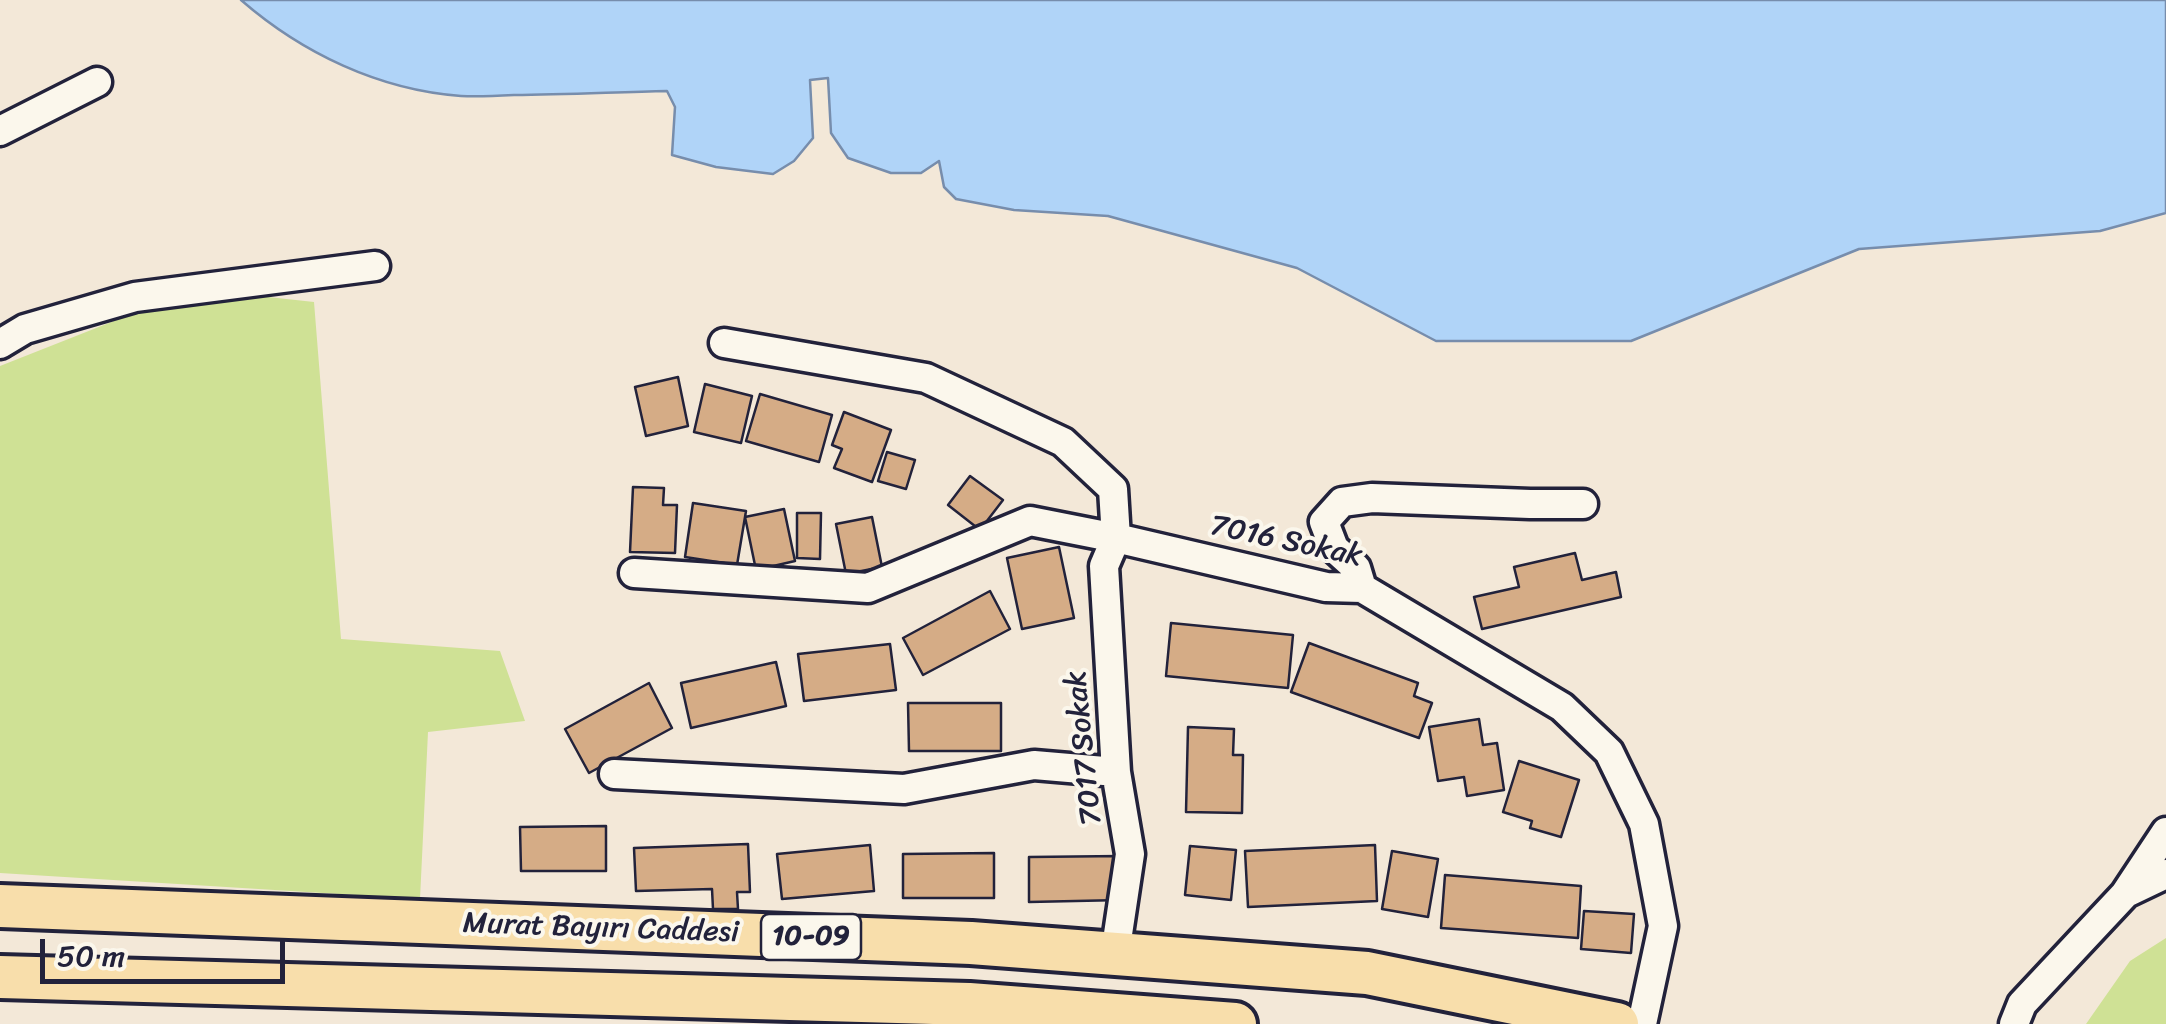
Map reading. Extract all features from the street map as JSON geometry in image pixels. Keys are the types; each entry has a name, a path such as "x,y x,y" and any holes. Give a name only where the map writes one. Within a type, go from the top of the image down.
{"main road":[{"name":"Murat Bayırı Caddesi","path":"0,906 971,943 1368,973 1617,1024"},
{"name":"10-09","path":"0,977 969,1004 1235,1024"}],"street":[{"path":"0,131 98,82"},
{"path":"0,344 25,329 135,297 375,266"},
{"name":"7017 Sokak","path":"724,343 926,378 1063,442 1113,488 1116,538 1104,566 1116,772 1130,854 1115,954"},
{"path":"1362,588 1356,568 1334,548 1324,522 1342,502 1372,498 1583,504"},
{"name":"7016 Sokak","path":"634,572 868,588 1030,521 1326,587 1362,588 1562,707 1609,752 1644,824 1663,926 1642,1024"},
{"path":"614,774 904,789 1034,765 1116,772"},
{"path":"2014,1024 2022,1004 2125,894 2166,832"},
{"path":"2125,894 2166,874"}],"green space":[{"path":"195,289 314,302 341,639 500,651 525,721 428,732 420,899 0,873 0,366"},
{"path":"2166,938 2166,1024 2086,1024 2130,961"}],"water":[{"path":"241,0 2166,0 2166,213 2100,231 1859,249 1631,341 1436,341 1297,268 1108,216 1014,210 956,199 944,187 939,161 921,173 891,173 848,158 831,133 828,78 810,80 813,138 794,161 773,174 716,167 672,155 675,107 667,91 461,96 401,86 316,52"}],"building":[{"path":"678,377 688,426 646,436 635,387"},
{"path":"705,384 752,396 741,443 694,432"},
{"path":"760,394 832,415 819,462 746,441"},
{"path":"844,412 891,430 872,482 834,468 842,449 832,445"},
{"path":"887,452 915,460 906,489 878,481"},
{"path":"970,476 1003,500 980,530 948,505"},
{"path":"633,487 664,488 663,505 677,505 675,553 630,552"},
{"path":"693,503 746,511 737,565 685,557"},
{"path":"784,509 795,561 756,570 745,517"},
{"path":"797,513 821,513 820,559 797,558"},
{"path":"872,517 882,567 846,574 836,524"},
{"path":"1059,547 1074,618 1022,629 1007,558"},
{"path":"1575,553 1582,580 1616,572 1621,597 1482,629 1474,597 1519,587 1514,567"},
{"path":"990,591 1010,629 923,675 903,638"},
{"path":"1171,623 1293,635 1288,688 1166,676"},
{"path":"1309,643 1418,683 1414,696 1432,703 1419,738 1291,692"},
{"path":"890,644 896,690 804,701 798,654"},
{"path":"776,662 786,706 691,728 681,683"},
{"path":"649,683 672,728 589,773 565,729"},
{"path":"908,703 1001,703 1001,751 909,751"},
{"path":"1479,719 1483,745 1497,743 1504,790 1467,796 1464,777 1438,781 1429,727"},
{"path":"1188,727 1234,729 1233,755 1243,755 1242,813 1186,812"},
{"path":"1519,761 1579,780 1561,837 1530,828 1532,821 1503,812"},
{"path":"606,826 606,871 521,871 520,827"},
{"path":"748,844 750,892 737,892 738,909 713,909 712,889 636,891 634,848"},
{"path":"870,845 874,891 782,899 777,854"},
{"path":"1375,845 1377,901 1248,907 1245,851"},
{"path":"1190,846 1236,850 1231,900 1185,895"},
{"path":"1392,851 1438,859 1428,917 1382,909"},
{"path":"994,853 994,898 903,898 903,854"},
{"path":"1121,856 1122,900 1029,902 1029,857"},
{"path":"1445,875 1581,886 1578,938 1441,928"},
{"path":"1584,911 1634,914 1631,953 1581,949"}]}
